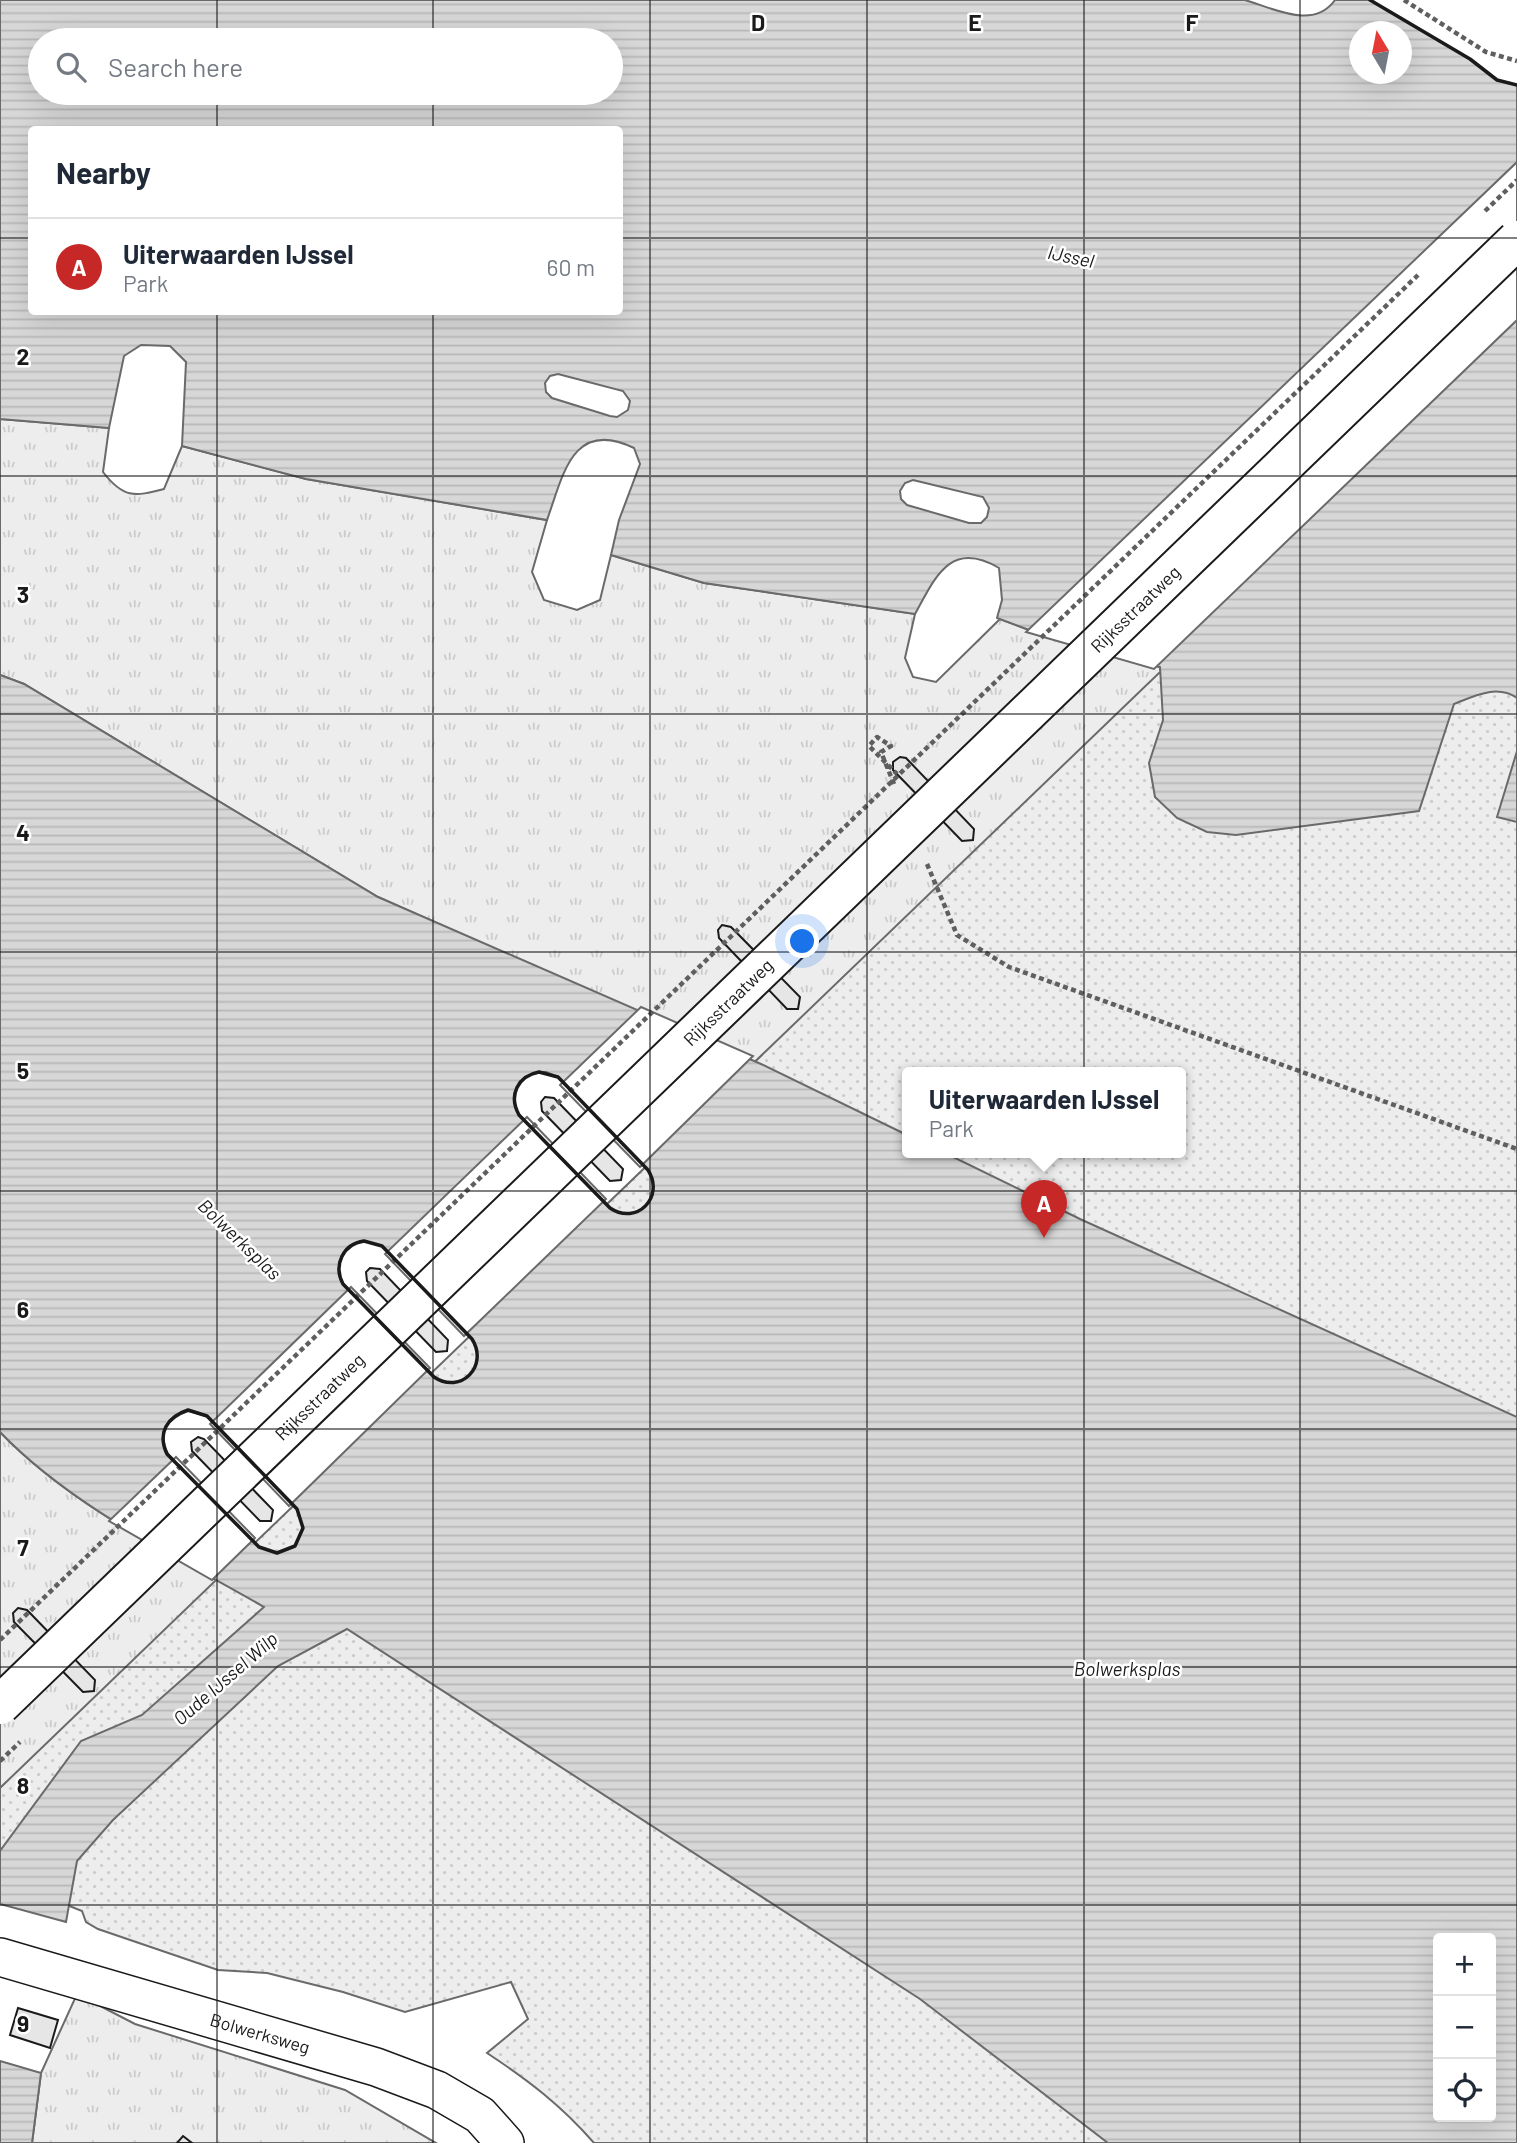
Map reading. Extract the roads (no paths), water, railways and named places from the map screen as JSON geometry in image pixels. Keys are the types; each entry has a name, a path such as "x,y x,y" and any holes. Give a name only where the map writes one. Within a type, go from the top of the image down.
{"main road":[{"name":"Rijksstraatweg","path":"0,1705 1517,240"}],"street":[{"name":"Bolwerksweg","path":"0,1957 376,2067 437,2090 480,2115 505,2143"}],"water":[{"name":"IJssel","path":"0,0 1245,0 1281,12 1305,16 1326,9 1335,0 1370,0 1406,21 1349,21 1349,84 1412,84 1412,25 1470,59 1497,80 1517,85 1517,698 1494,692 1454,704 1419,811 1236,835 1207,832 1177,818 1155,797 1149,763 1163,720 1160,667 1053,639 997,618 1002,600 999,568 982,560 956,560 946,567 937,576 915,614 704,583 611,555 619,520 640,464 634,448 613,441 596,440 583,446 565,470 547,520 306,479 182,446 186,362 170,346 141,345 124,356 109,428 0,419"},
{"name":"Bolwerksplas","path":"0,675 24,684 378,897 761,1064 902,1133 902,1158 955,1158 1080,1219 1517,1417 1517,2143 1108,2143 920,1999 347,1629 278,1666 113,1820 77,1861 66,1922 0,1904 0,1851 81,1741 142,1715 264,1607 125,1528 59,1484 0,1432","holes":["546,1072 558,1077 648,1170 653,1190 646,1206 630,1213 620,1213 610,1208 519,1115 516,1091 524,1079","364,1241 382,1246 472,1339 477,1359 470,1375 454,1382 444,1382 434,1377 343,1284 340,1263 350,1246","188,1411 207,1416 297,1509 303,1528 295,1546 277,1553 259,1547 168,1454 164,1433 170,1422"]},
{"path":"1517,751 1517,822 1497,817"},
{"path":"0,2061 41,2073 32,2143 0,2143"}],"place":[{"name":"Uiterwaarden IJssel","path":"1044,1238"}],"water label":[{"name":"Oude IJssel Wilp","path":"225,1678"}]}
